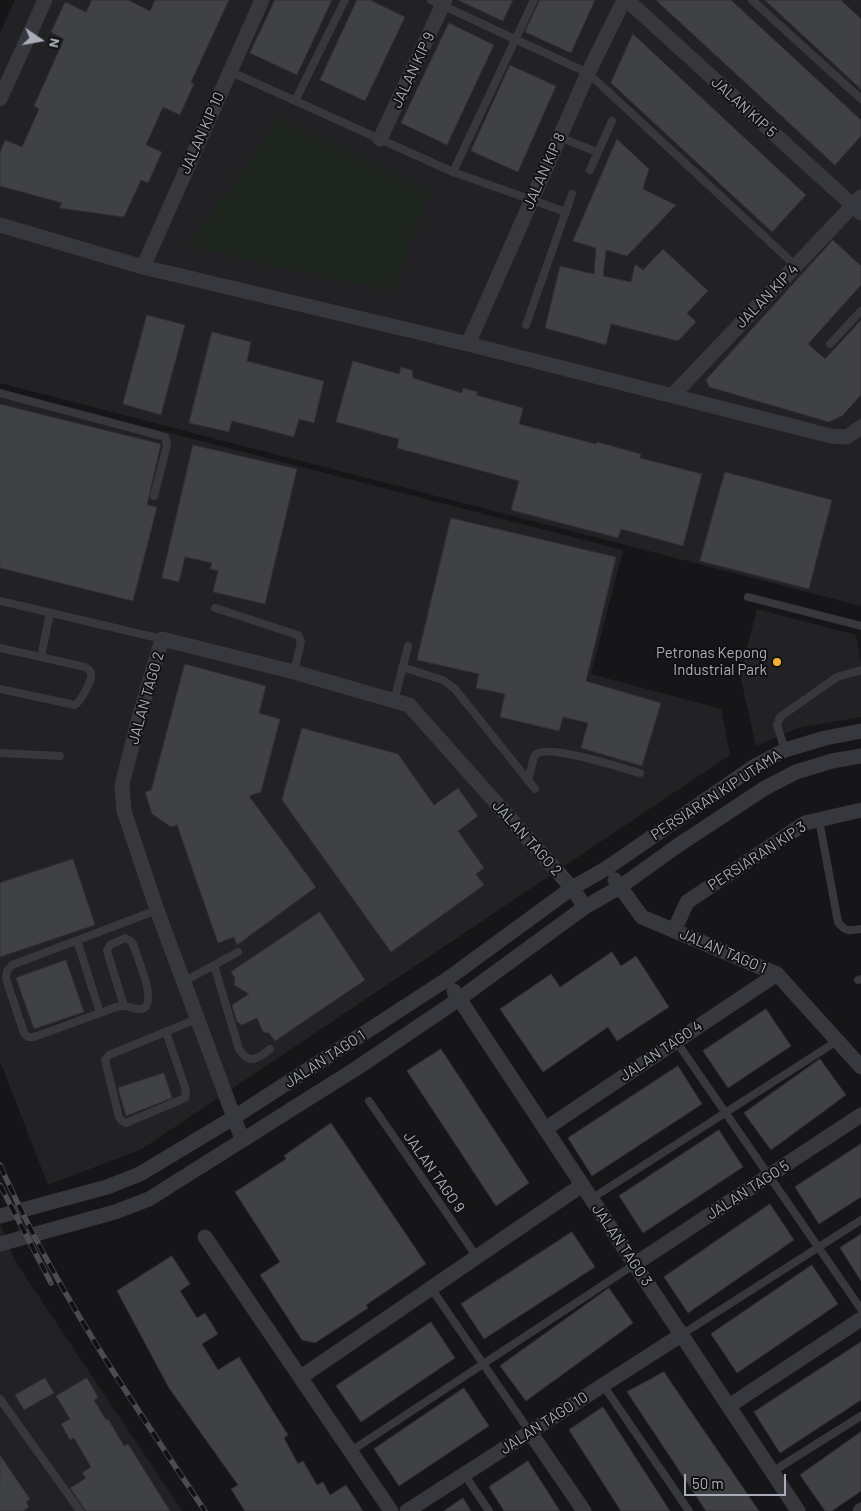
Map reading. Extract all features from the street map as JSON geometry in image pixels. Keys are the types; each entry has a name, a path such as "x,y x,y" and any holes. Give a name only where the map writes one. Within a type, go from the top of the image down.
{"street":[{"path":"0,99 44,0"},
{"name":"JALAN KIP 10","path":"143,267 262,0"},
{"name":"JALAN KIP 8","path":"468,344 588,73 626,0"},
{"name":"JALAN KIP 5","path":"626,0 858,205"},
{"name":"JALAN KIP 9","path":"380,139 439,2"},
{"name":"JALAN KIP 4","path":"673,395 796,266 858,205"},
{"path":"0,225 143,267 468,344 831,436 847,437 861,426"},
{"name":"JALAN TAGO 2","path":"242,1140 156,910 124,811 122,785 162,639 294,672 409,705 572,888 585,907"},
{"name":"PERSIARAN KIP UTAMA","path":"607,868 755,766 785,750 824,738 861,730"},
{"name":"PERSIARAN KIP UTAMA","path":"620,887 677,846 765,788 796,772 832,761 861,756"},
{"name":"PERSIARAN KIP 3","path":"674,930 687,902 805,823 861,810"},
{"name":"JALAN TAGO 1","path":"0,1216 107,1187 140,1174 233,1118 446,980 572,888 607,868 642,917 777,974 861,1067"},
{"name":"JALAN TAGO 1","path":"0,1244 115,1212 149,1199 357,1068 459,998 585,907 620,887"},
{"name":"JALAN TAGO 4","path":"545,1129 777,974"},
{"name":"JALAN TAGO 3","path":"446,980 798,1511"},
{"name":"JALAN TAGO 5","path":"634,1264 861,1115"},
{"path":"301,1377 582,1186"},
{"path":"206,1237 392,1511"},
{"path":"729,1406 861,1318"},
{"name":"JALAN TAGO 10","path":"407,1511 681,1335"},
{"path":"530,1432 584,1511"}],"lane":[{"path":"295,101 345,0"},
{"path":"453,172 534,0"},
{"path":"752,0 861,99"},
{"path":"439,2 588,73 796,266"},
{"path":"229,71 453,172 566,212"},
{"path":"590,170 612,121"},
{"path":"559,138 597,152"},
{"path":"526,325 572,194"},
{"path":"830,344 861,311"},
{"path":"0,392 165,437 167,444 154,496"},
{"path":"748,597 861,626"},
{"path":"0,602 162,639"},
{"path":"215,608 298,635 300,642 294,672"},
{"path":"41,657 50,613"},
{"path":"394,701 408,646"},
{"path":"0,648 85,667 92,674 78,703 72,705 0,689"},
{"path":"402,667 443,680 455,689 535,789"},
{"path":"785,750 777,725 780,717 837,677 861,670"},
{"path":"528,781 534,757 543,751 570,754 640,773"},
{"path":"0,753 60,756"},
{"path":"819,820 838,922 843,929 849,931 861,928"},
{"path":"124,1006 107,951 110,945 125,938 131,941 149,996 146,1007 140,1009 124,1006 34,1037 28,1037 24,1033 6,979 7,971 12,965 156,910"},
{"path":"77,940 100,1013"},
{"path":"183,982 238,952"},
{"path":"214,965 242,1054 255,1060 270,1049"},
{"path":"166,1032 186,1090 185,1098 126,1123 120,1117 104,1060 109,1055 166,1032 197,1020"},
{"path":"676,1041 861,1309"},
{"path":"591,1199 837,1041"},
{"name":"JALAN TAGO 9","path":"369,1101 477,1258"},
{"path":"681,1335 861,1220"},
{"path":"351,1451 634,1264"},
{"path":"432,1288 530,1432"},
{"path":"603,1385 689,1511"},
{"path":"0,1399 80,1511"},
{"path":"772,1472 861,1416"},
{"path":"464,1474 489,1511"}],"shaded area":[{"path":"15,0 861,0 861,606 0,383 0,33"},
{"path":"280,118 430,192 393,292 188,247"},
{"path":"0,389 623,550 591,674 721,709 730,755 142,1149 48,1185 0,1061"},
{"path":"757,609 856,635 861,662 861,717 798,728 756,746 740,675"},
{"path":"0,1223 15,1261 182,1511 0,1511"}],"building":[{"path":"92,0 128,0 150,11 155,0 229,0 191,82 194,84 180,115 163,107 146,145 162,152 148,183 141,180 124,217 59,208 62,203 0,186 0,152 5,140 22,147 39,109 34,106 64,39 51,32 65,2 86,12"},
{"path":"275,0 332,0 297,75 250,53"},
{"path":"357,0 370,0 405,17 365,101 320,80"},
{"path":"458,0 513,0 503,21"},
{"path":"540,0 595,0 571,53 525,32"},
{"path":"656,0 731,0 861,120 861,136 835,165"},
{"path":"765,0 841,0 861,19 861,89"},
{"path":"449,23 494,45 447,145 401,123"},
{"path":"633,34 806,195 772,232 611,83"},
{"path":"510,65 556,86 518,172 471,151"},
{"path":"617,139 649,169 643,189 676,205 627,256 606,250 603,276 631,282 635,264 643,270 663,249 708,291 687,313 696,322 678,341 611,324 606,345 545,328 560,266 594,274 596,248 573,241"},
{"path":"833,240 861,266 861,285 808,344 825,359 861,320 861,395 842,416 829,422 709,387 706,380"},
{"path":"147,315 185,325 161,415 123,404"},
{"path":"212,332 251,342 247,361 324,381 314,423 299,419 294,437 232,421 229,432 189,423"},
{"path":"353,361 399,374 401,367 412,370 413,378 462,393 463,388 478,392 476,395 523,408 519,424 641,454 640,458 702,474 683,546 621,529 618,538 511,510 519,481 397,448 399,439 336,422"},
{"path":"0,404 161,444 147,505 157,507 133,601 0,568"},
{"path":"193,445 297,469 265,604 213,592 218,571 210,569 212,563 185,557 179,582 162,578"},
{"path":"725,472 832,500 809,589 700,561"},
{"path":"451,518 616,557 586,681 661,703 642,766 581,748 588,723 563,717 559,731 500,717 505,694 476,688 479,674 417,660"},
{"path":"185,664 266,686 259,713 280,719 261,792 249,796 316,887 237,945 234,937 218,943 177,825 171,827 152,814 145,792 151,790"},
{"path":"302,728 398,754 434,805 458,788 478,816 458,831 484,868 476,874 484,885 391,952 282,800"},
{"path":"73,859 95,925 0,957 0,883"},
{"path":"320,912 365,980 275,1041 269,1033 263,1032 257,1018 242,1025 237,1022 232,1005 249,994 234,985 235,978 231,972"},
{"path":"612,952 621,966 636,956 669,1007 617,1041 608,1027 543,1072 500,1009 551,974 560,987"},
{"path":"66,960 84,1012 34,1029 16,978"},
{"path":"766,1009 791,1046 728,1088 703,1051"},
{"path":"441,1049 529,1183 496,1206 407,1071"},
{"path":"820,1059 846,1095 771,1150 744,1113"},
{"path":"678,1066 702,1104 592,1176 568,1138"},
{"path":"164,1073 172,1098 126,1116 118,1088"},
{"path":"331,1123 426,1264 366,1305 368,1308 315,1343 302,1340 260,1275 280,1262 235,1192 286,1159 284,1156"},
{"path":"719,1130 743,1167 643,1233 619,1196"},
{"path":"861,1144 861,1197 819,1224 795,1187"},
{"path":"770,1204 794,1240 688,1313 664,1277"},
{"path":"572,1232 595,1267 484,1339 461,1304"},
{"path":"861,1234 861,1281 840,1248"},
{"path":"172,1256 190,1284 180,1291 197,1318 205,1313 218,1334 202,1344 218,1370 239,1357 288,1435 284,1438 298,1464 303,1461 317,1485 323,1482 330,1495 346,1485 363,1511 245,1511 231,1489 238,1485 169,1388 117,1291"},
{"path":"812,1265 838,1304 737,1373 711,1334"},
{"path":"609,1288 633,1323 526,1401 500,1366"},
{"path":"431,1322 455,1358 361,1422 336,1386"},
{"path":"861,1342 861,1400 780,1453 754,1412"},
{"path":"664,1372 759,1511 706,1511 627,1392"},
{"path":"45,1378 54,1393 24,1410 15,1395"},
{"path":"87,1378 98,1397 94,1400 106,1420 108,1419 124,1446 128,1444 170,1511 86,1511 70,1488 86,1478 82,1473 91,1467 74,1438 70,1440 61,1424 70,1419 56,1396"},
{"path":"464,1388 489,1426 399,1486 374,1449"},
{"path":"603,1407 670,1511 621,1511 569,1430"},
{"path":"861,1432 861,1491 832,1511 825,1511 800,1475"},
{"path":"0,1455 30,1499 26,1502 29,1507 23,1511 0,1511"},
{"path":"528,1461 560,1511 504,1511 489,1487"},
{"path":"463,1498 471,1511 444,1511"}],"railway":[{"path":"0,1165 45,1256 69,1299 122,1385 205,1511"},
{"path":"0,1185 51,1283"}],"place":[{"name":"Petronas Kepong Industrial Park","path":"777,662"}]}
